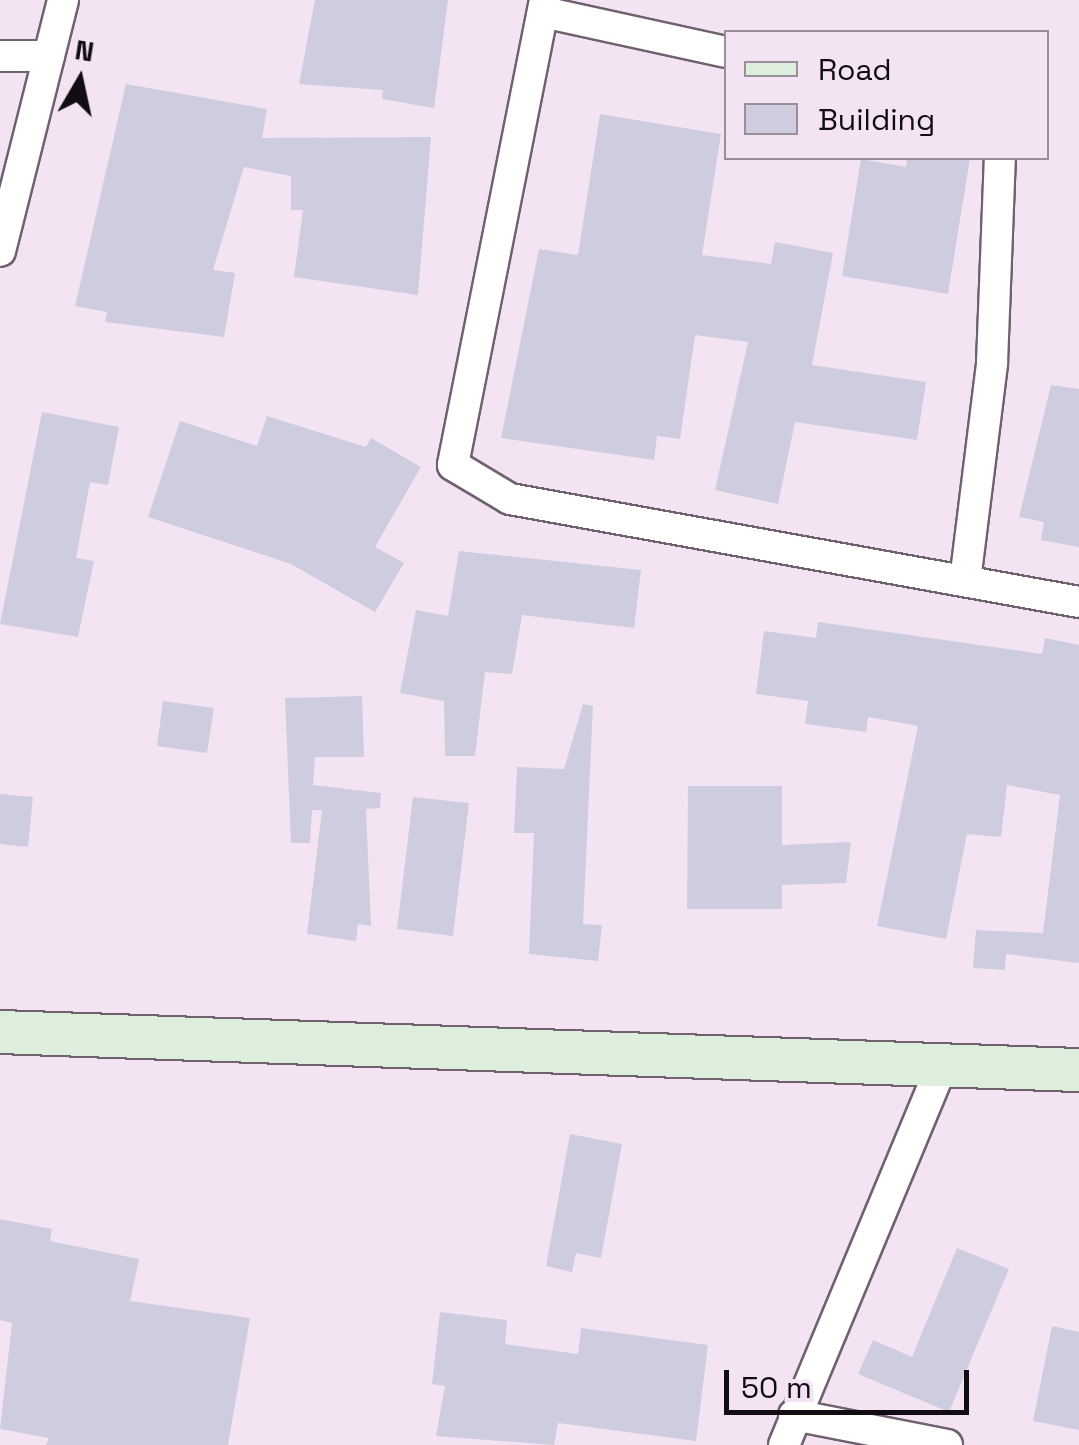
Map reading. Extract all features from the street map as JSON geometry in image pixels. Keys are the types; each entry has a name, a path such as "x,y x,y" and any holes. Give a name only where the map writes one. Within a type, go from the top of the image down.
{"main road":[{"path":"0,1032 1079,1070"}],"street":[{"path":"0,252 62,0"},
{"path":"724,51 544,6 453,465 510,499 1079,602"},
{"path":"0,56 49,56"},
{"path":"965,581 992,363 1000,160"},
{"path":"784,1445 942,1064"},
{"path":"794,1415 946,1445"}],"building":[{"path":"315,0 448,0 434,108 382,99 383,90 299,84"},
{"path":"126,84 267,109 262,138 431,137 418,295 294,277 303,210 291,210 291,176 244,167 213,270 235,273 224,337 105,322 107,312 75,306"},
{"path":"600,114 721,134 702,255 771,264 775,242 833,253 812,365 926,382 917,440 795,422 778,504 715,490 748,342 695,335 680,439 657,436 654,460 501,438 539,249 578,255"},
{"path":"861,160 906,167 907,160 970,160 948,294 842,276"},
{"path":"1051,385 1079,389 1079,547 1041,540 1044,522 1019,517"},
{"path":"42,412 119,427 108,485 90,482 76,558 94,561 78,637 0,624"},
{"path":"267,416 366,447 371,438 421,467 375,547 404,563 375,612 291,564 148,517 180,421 257,446"},
{"path":"459,551 641,570 634,628 522,615 512,674 485,672 475,756 445,756 444,701 400,693 416,610 448,616"},
{"path":"818,622 1042,654 1045,638 1079,645 1079,963 1006,954 1005,970 973,968 976,930 1043,933 1060,795 1007,785 1001,837 967,834 946,939 877,926 918,726 868,717 866,732 805,724 808,701 756,694 764,631 816,638"},
{"path":"362,696 364,757 315,757 313,785 381,793 380,808 366,809 371,926 358,924 356,941 307,934 322,810 312,810 310,843 291,843 285,698"},
{"path":"163,701 214,708 207,753 157,746"},
{"path":"583,704 593,706 583,924 602,925 598,961 529,954 534,833 514,833 517,767 564,769"},
{"path":"688,786 782,786 782,845 851,842 846,883 782,885 782,909 687,909"},
{"path":"0,794 33,797 28,847 0,844"},
{"path":"413,797 469,803 453,936 397,929"},
{"path":"570,1134 622,1144 601,1258 576,1253 572,1272 546,1266"},
{"path":"0,1219 52,1229 50,1241 139,1259 130,1301 250,1318 228,1445 46,1445 49,1438 0,1429 12,1323 0,1320"},
{"path":"957,1248 1009,1269 949,1412 858,1374 873,1340 912,1357"},
{"path":"440,1312 507,1320 505,1344 578,1354 581,1328 708,1345 696,1441 558,1423 554,1445 436,1436 445,1386 432,1384"},
{"path":"1052,1326 1079,1332 1079,1430 1033,1421"}]}
